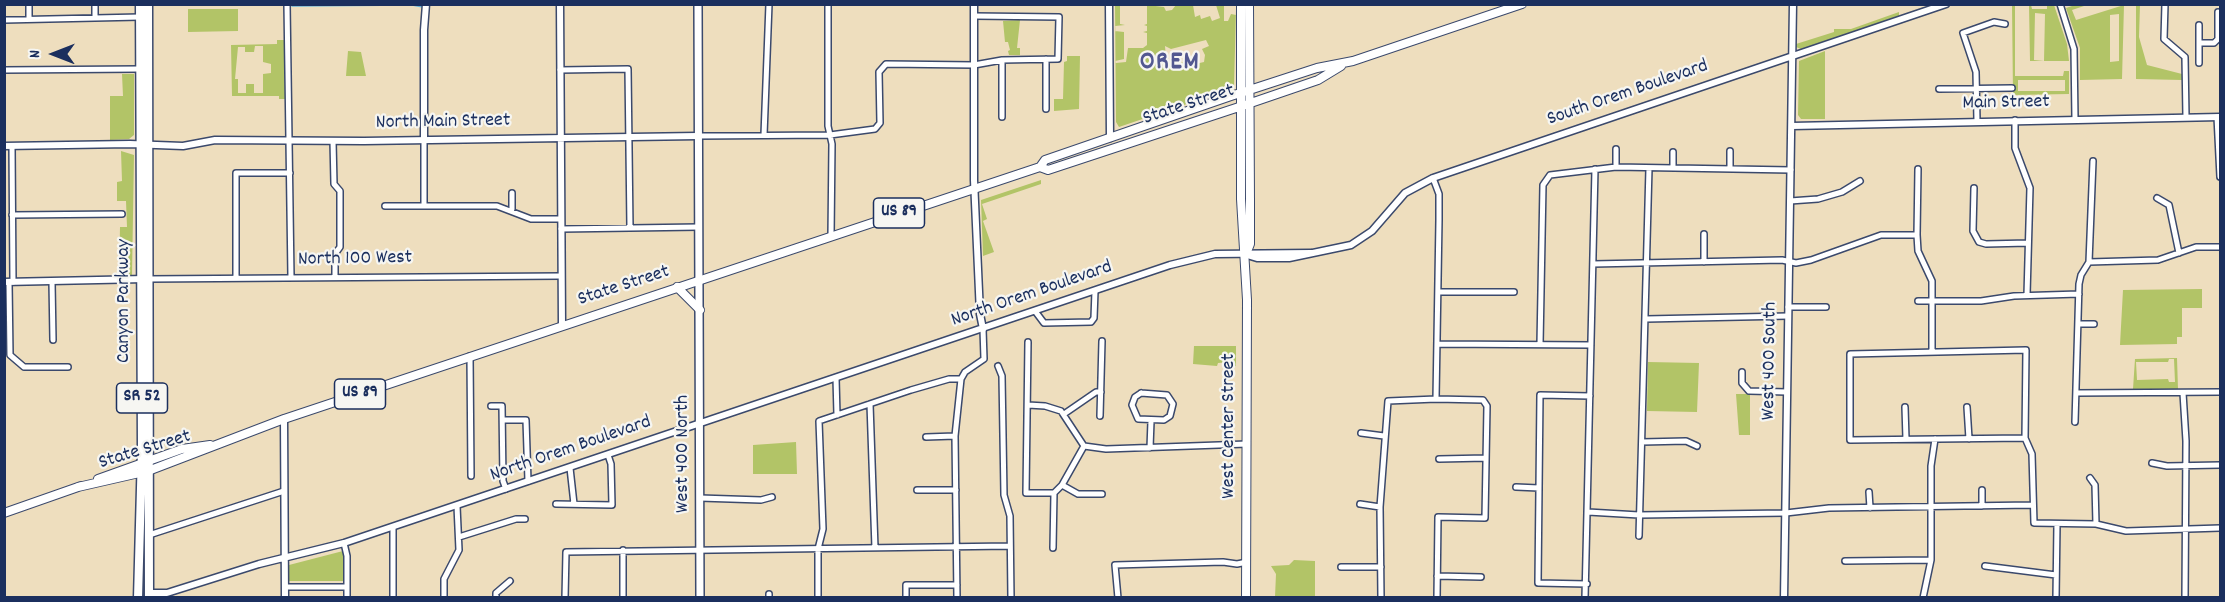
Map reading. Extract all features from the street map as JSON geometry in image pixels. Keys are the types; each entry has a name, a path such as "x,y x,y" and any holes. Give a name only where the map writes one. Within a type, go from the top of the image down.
{"highway":[{"name":"Canyon Parkway","path":"140,4 140,69 145,145"},
{"name":"Canyon Parkway","path":"138,597 145,462 145,145 148,4"},
{"name":"Canyon Parkway","path":"144,472 149,595"}],"main road":[{"path":"698,4 699,227"},
{"name":"West Center Street","path":"1242,4 1239,107 1242,244 1246,254 1246,597"},
{"name":"West Center Street","path":"1246,254 1250,244 1249,4"},
{"name":"State Street","path":"78,487 144,472 284,419 976,189 1040,167 1045,160 1250,90 1317,68 1344,64 1521,4"},
{"name":"State Street","path":"1040,167 1048,170 1239,107 1318,80 1344,64"},
{"path":"1096,154 1110,138"},
{"name":"West 400 North","path":"699,227 700,597"},
{"path":"677,287 700,310"},
{"name":"State Street","path":"4,513 182,449 220,443"}],"street":[{"path":"29,4 29,19"},
{"path":"95,4 95,18"},
{"path":"287,4 291,277"},
{"path":"424,206 426,4"},
{"path":"560,4 562,325"},
{"path":"764,135 769,4"},
{"path":"828,4 831,236"},
{"path":"957,597 955,436 961,380 965,372 979,364 986,355 980,314 974,4"},
{"path":"1109,4 1110,138"},
{"name":"West 400 South","path":"1784,597 1793,4"},
{"name":"South Orem Boulevard","path":"1246,254 1257,258 1303,257 1311,253 1340,248 1365,237 1400,198 1433,178 1946,4"},
{"path":"2060,4 2074,49 2075,119"},
{"path":"2165,4 2164,39 2185,57 2186,117"},
{"path":"2199,43 2214,43 2218,39 2218,12"},
{"path":"974,16 1059,18 1058,58 1002,60 974,65"},
{"path":"4,20 140,17"},
{"path":"1977,121 1976,72 1963,33 1994,22 2005,24"},
{"path":"2199,25 2199,63"},
{"path":"1046,59 1046,109"},
{"path":"1002,60 1002,117"},
{"name":"North Main Street","path":"4,147 183,146 215,140 333,141 830,135 875,129 880,123 879,72 886,64 894,63 903,66 974,65"},
{"path":"4,70 140,69"},
{"path":"560,70 628,69 630,228"},
{"path":"1939,88 2013,88"},
{"path":"2219,117 2220,177"},
{"name":"Main Street","path":"1792,126 2219,117"},
{"path":"2015,120 2015,148 2030,188 2027,295"},
{"path":"333,141 334,184 340,191 340,247 335,254 335,276"},
{"path":"12,146 10,355 24,367 68,367"},
{"path":"1616,149 1616,167"},
{"path":"1730,151 1730,169"},
{"path":"1673,152 1673,168"},
{"path":"2075,422 2079,294 2081,275 2089,262 2093,161"},
{"path":"1540,344 1543,185 1550,175 1616,167 1791,170"},
{"path":"1639,536 1649,168"},
{"path":"1585,597 1595,169"},
{"path":"1918,169 1918,251 1932,281 1932,352"},
{"path":"236,278 236,173 290,173"},
{"path":"1433,178 1439,194 1436,399"},
{"path":"1790,201 1818,199 1842,192 1860,181"},
{"path":"1974,188 1973,231 1979,242 1986,244 2028,243"},
{"path":"512,193 512,209"},
{"path":"2157,198 2169,205 2179,253"},
{"path":"385,206 497,206 512,209 531,219 561,219"},
{"path":"12,215 122,214"},
{"path":"561,229 699,227"},
{"path":"1704,234 1704,262"},
{"path":"1593,264 1811,260 1881,235 1917,235"},
{"path":"2089,262 2154,260 2196,247 2220,247"},
{"name":"North Orem Boulevard","path":"149,595 167,593 259,564 344,543 1170,265 1215,254 1246,254"},
{"name":"North 100 West","path":"145,279 561,276"},
{"path":"9,282 145,279"},
{"path":"52,282 53,340"},
{"path":"1035,311 1044,323 1088,323 1094,318 1095,291"},
{"path":"1438,292 1514,292"},
{"path":"1918,301 1981,301 2027,295 2079,294"},
{"path":"1788,307 1826,307"},
{"path":"1646,319 1788,316"},
{"path":"2078,324 2094,324"},
{"path":"1100,416 1102,341"},
{"path":"1028,342 1026,493 1054,493"},
{"path":"1437,344 1591,345"},
{"path":"2025,438 1850,440 1850,354 2026,350 2025,438 2032,453 2034,523 2096,524 2126,531 2185,531 2220,528"},
{"path":"470,356 471,476"},
{"path":"998,366 1002,376 1004,495 1010,516 1011,597"},
{"path":"1742,372 1742,383 1749,391 1787,392"},
{"path":"836,378 837,414"},
{"path":"818,597 818,549 823,529 819,422 837,414 949,379 961,380"},
{"path":"1064,414 1096,392 1101,392"},
{"path":"2076,393 2220,392"},
{"path":"1141,393 1163,393 1172,400 1172,413 1164,420 1151,421 1141,421 1135,417 1132,410 1133,401 1141,393"},
{"path":"2183,393 2186,465 2185,597"},
{"path":"1587,584 1538,583 1540,395 1590,396"},
{"path":"1381,597 1382,567 1378,543 1388,401 1483,400 1487,406 1485,518 1438,517 1437,597"},
{"path":"870,404 875,548"},
{"path":"1028,405 1045,406 1064,414 1084,446"},
{"path":"492,406 502,406 502,481 506,489"},
{"path":"1905,406 1906,439"},
{"path":"1967,407 1969,439"},
{"path":"284,419 285,597"},
{"path":"502,420 526,420 528,481"},
{"path":"1150,448 1151,421"},
{"path":"1361,433 1384,436"},
{"path":"926,437 955,436"},
{"path":"1923,597 1932,560 1931,466 1935,439"},
{"path":"1642,442 1686,441 1697,446"},
{"path":"1084,446 1106,449 1247,444"},
{"path":"1053,548 1054,493 1062,485 1084,446"},
{"path":"556,504 612,505 611,464 608,455"},
{"path":"1439,459 1486,458"},
{"path":"2152,463 2166,466 2220,465"},
{"path":"570,468 574,504"},
{"path":"2090,478 2095,485 2096,524"},
{"path":"1062,485 1078,494 1102,494"},
{"path":"1516,488 1539,488"},
{"path":"917,490 956,490"},
{"path":"1982,490 1982,506"},
{"path":"148,536 284,491"},
{"path":"1869,492 1870,508"},
{"path":"700,498 761,500 772,497"},
{"path":"1360,504 1380,507"},
{"path":"444,597 444,579 459,550 457,506"},
{"path":"1588,512 1639,516 1786,513 1870,508 2032,506"},
{"path":"459,537 516,519 525,519"},
{"path":"2056,597 2057,524"},
{"path":"393,527 393,597"},
{"path":"344,543 347,556 347,597"},
{"path":"566,597 566,552 1010,546"},
{"path":"623,550 623,597"},
{"path":"1845,561 1932,560"},
{"path":"1118,597 1115,565 1223,562 1238,564 1246,562"},
{"path":"1985,566 2056,575"},
{"path":"1341,567 1382,567"},
{"path":"1437,576 1481,577"},
{"path":"496,597 496,593 510,581"},
{"path":"906,597 906,585 957,585"},
{"path":"285,587 347,587"}],"green space":[{"path":"2078,4 2087,5 2072,10 2076,20 2124,5 2122,79 2080,80 2080,48 2066,8","holes":["2119,14 2119,61 2110,62 2110,15"]},
{"path":"1115,5 1120,5 1120,24 1125,25 1115,26"},
{"path":"1147,5 1164,7 1166,11 1172,10 1176,5 1193,5 1195,17 1200,15 1201,19 1210,16 1212,21 1220,18 1216,5 1224,5 1224,21 1228,21 1231,14 1236,15 1234,88 1119,127 1116,122 1115,62 1126,62 1128,48 1143,48 1147,45 1147,33 1143,32 1147,31 1147,26 1144,25 1147,24","holes":["1206,40 1209,46 1202,49 1205,55 1204,62 1191,65 1189,59 1181,63 1180,67 1178,64 1172,68 1168,65 1163,67 1160,60 1166,58 1165,46 1171,49"]},
{"path":"2012,5 2015,5 2015,76 2063,76 2064,71 2069,71 2069,94 2013,95","holes":["2018,80 2065,80 2065,91 2018,91"]},
{"path":"2029,5 2032,9 2047,9 2047,5 2054,5 2067,44 2069,61 2044,61 2030,61","holes":["2035,13 2045,14 2044,61 2034,60"]},
{"path":"2136,5 2140,5 2139,37 2147,65 2182,74 2182,80 2136,79"},
{"path":"188,9 238,9 238,31 188,32"},
{"path":"1899,12 1899,16 1801,49 1796,47 1796,44 1834,32 1834,29 1851,29"},
{"path":"1020,20 1017,48 1020,48 1020,55 1009,55 1010,50 1008,42 1005,42 1003,21"},
{"path":"1115,31 1124,32 1124,59 1115,61"},
{"path":"277,40 284,40 285,99 279,99 279,96 232,96 231,45 277,44","holes":["255,46 263,46 263,62 271,64 271,73 263,74 263,93 254,93 254,84 246,84 246,93 238,93 238,79 235,79 238,47 245,47 245,52 254,52"]},
{"path":"348,51 361,52 366,76 346,76"},
{"path":"1825,51 1825,119 1801,119 1798,115 1799,61"},
{"path":"1067,56 1080,56 1079,109 1054,111 1054,99 1063,99 1064,62 1067,61"},
{"path":"122,74 134,74 134,135 129,139 110,140 110,96 123,96"},
{"path":"121,151 134,155 132,276 119,276 120,227 127,227 126,201 117,201 117,182 122,181"},
{"path":"1041,180 1041,184 982,204 987,219 983,221 994,252 983,256 981,200"},
{"path":"2202,289 2202,308 2182,308 2182,337 2177,337 2177,344 2120,345 2123,290"},
{"path":"1194,346 1236,346 1236,366 1233,367 1230,362 1218,363 1217,366 1193,364"},
{"path":"2177,358 2178,389 2133,389 2135,359","holes":["2169,359 2174,359 2175,382 2169,382 2168,379 2137,380 2136,362 2168,362"]},
{"path":"1648,362 1699,363 1697,412 1647,411"},
{"path":"1736,394 1750,394 1750,435 1739,435"},
{"path":"796,442 797,474 753,474 753,445"},
{"path":"343,551 345,581 289,581 289,565"},
{"path":"1294,560 1315,561 1315,597 1275,597 1276,574 1271,566 1289,565"}],"waterway":[{"path":"292,6 412,5 423,7"}],"district":[{"name":"OREM","path":"1170,64"}]}
